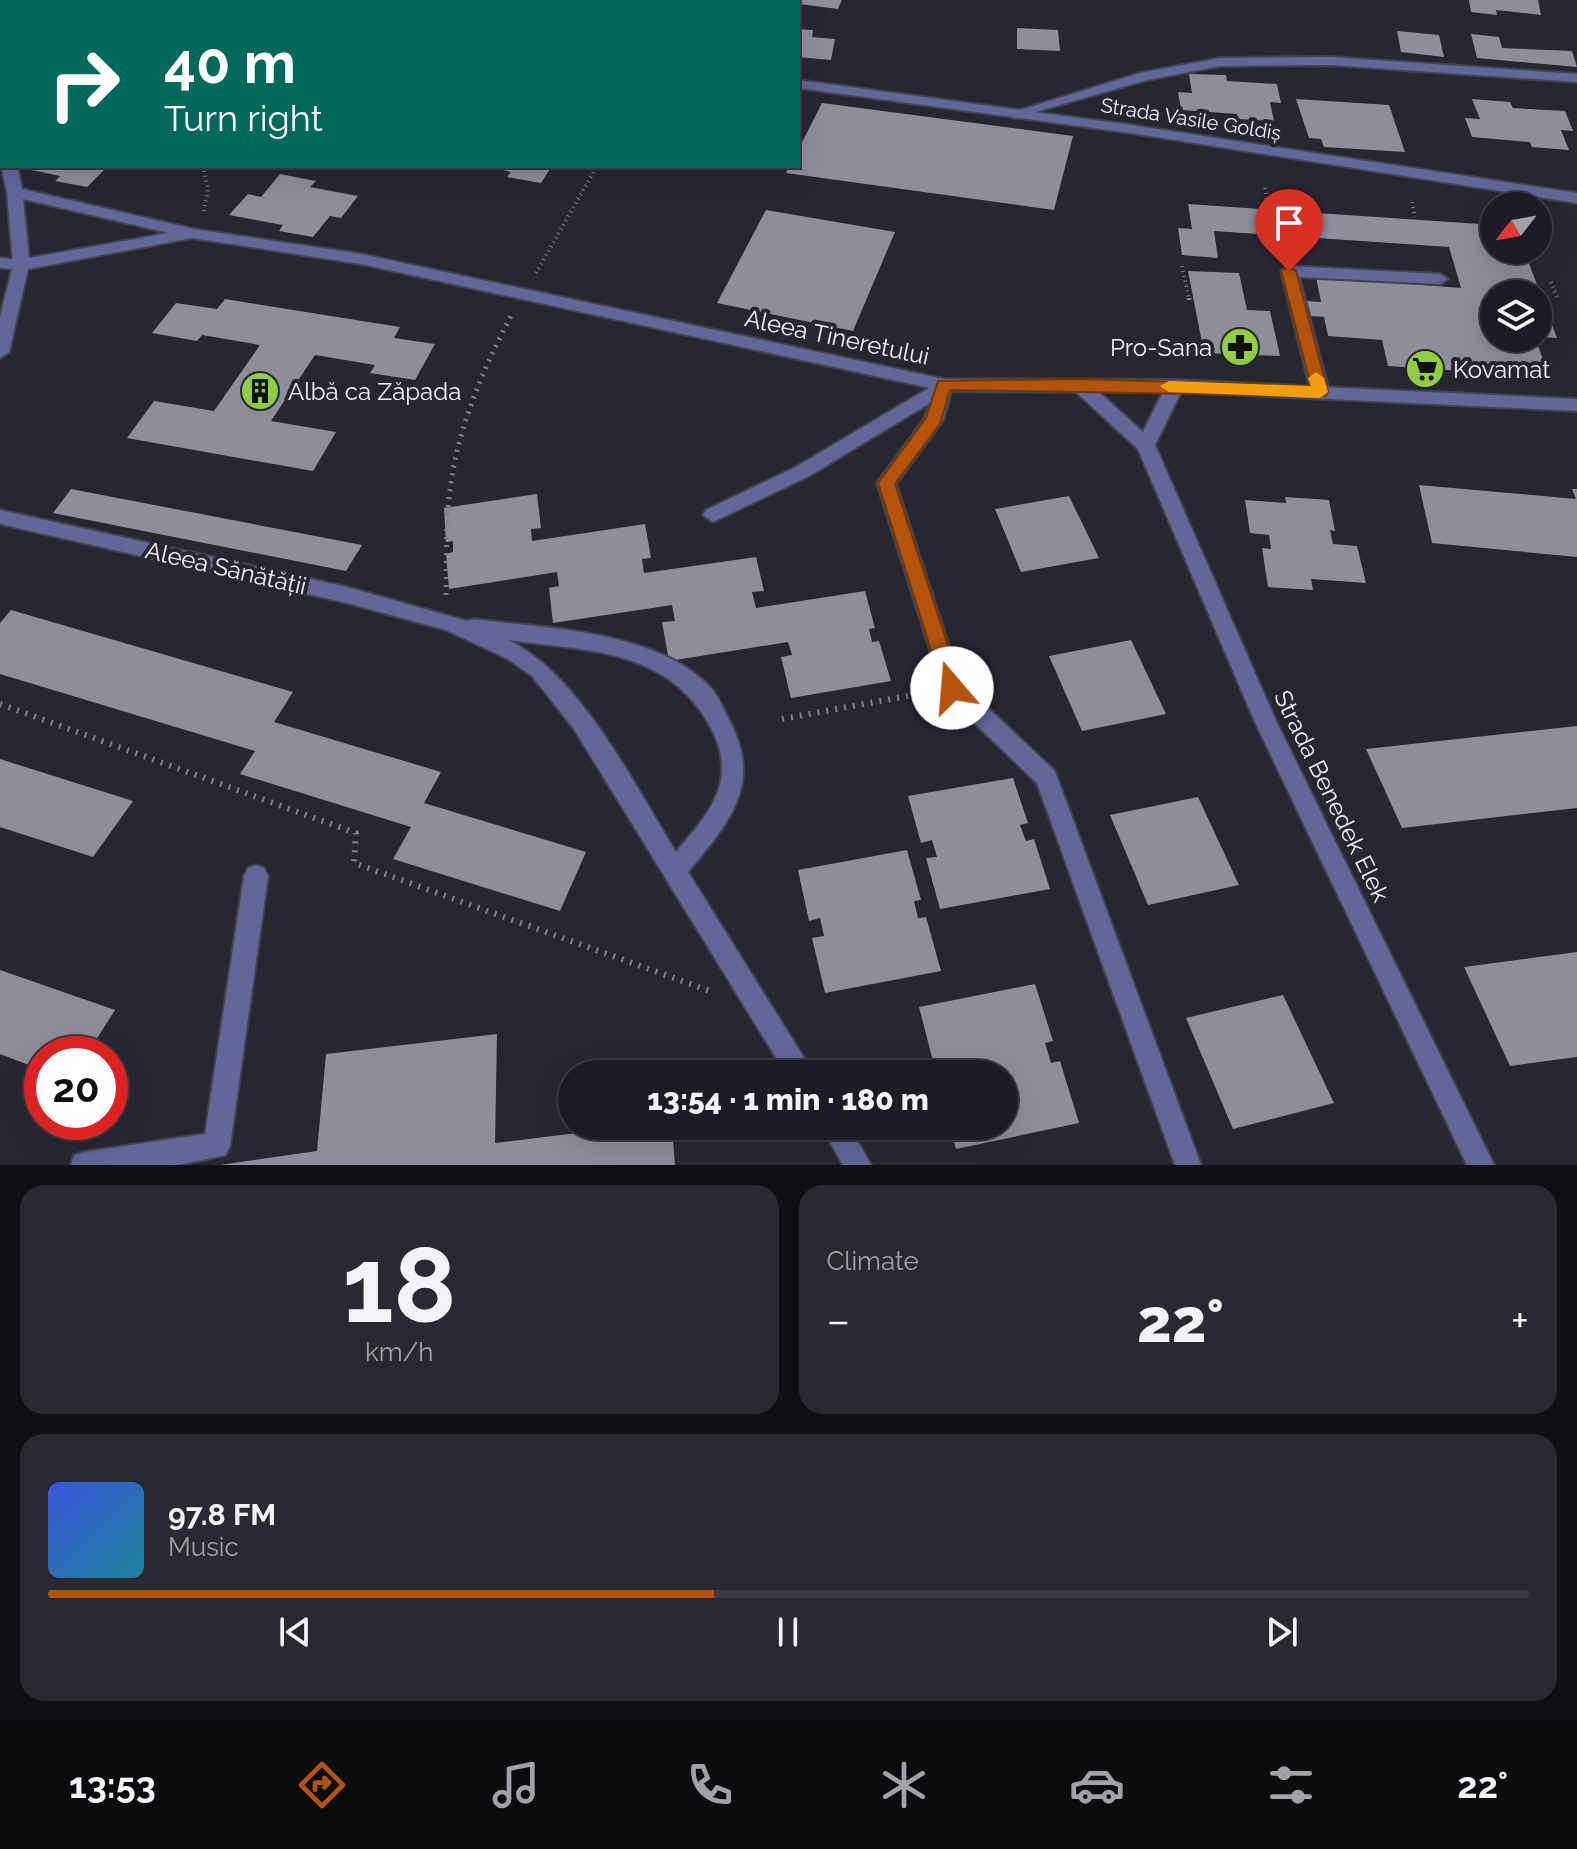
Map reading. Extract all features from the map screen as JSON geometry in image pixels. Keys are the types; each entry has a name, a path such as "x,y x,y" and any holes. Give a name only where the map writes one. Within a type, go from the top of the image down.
{"street":[{"path":"1014,114 1145,76 1220,62 1331,61 1577,78"},
{"name":"Strada Vasile Goldiș","path":"800,84 1577,198"},
{"path":"0,352 21,265 15,192 9,168"},
{"name":"Aleea Tineretului","path":"15,192 194,234 361,259 944,385 1175,386 1577,405"},
{"name":"Aleea Tineretului","path":"0,263 21,265 194,234"},
{"path":"1320,392 1289,271 1440,279"},
{"name":"Strada Benedek Elek","path":"1079,384 1146,445 1266,722 1481,1165"},
{"path":"713,515 765,492 892,419 944,385"},
{"path":"944,385 934,420 886,483 952,688 1046,777 1188,1165"},
{"path":"1146,445 1175,386"},
{"name":"Aleea Sănătății","path":"0,517 347,595 451,623 616,647 674,669 705,696 730,742 733,786 719,818 674,871"},
{"name":"Aleea Sănătății","path":"451,623 515,653 558,690 582,722 792,1060"},
{"path":"84,1165 217,1146 256,876"},
{"path":"843,1140 858,1165"}],"path":[{"path":"194,234 207,205 208,189 203,168"},
{"path":"451,623 445,594 450,491 469,414 483,373 523,294 596,168"},
{"path":"1265,188 1269,207"},
{"path":"1412,202 1415,217"},
{"path":"1182,266 1190,305"},
{"path":"1552,285 1558,300"},
{"path":"782,719 952,688"},
{"path":"0,704 356,833 354,863 760,1009"}],"building":[{"path":"801,0 842,0 838,9"},
{"path":"1469,0 1538,0 1541,15 1496,10 1497,15 1471,12"},
{"path":"1017,28 1058,30 1060,51 1017,49"},
{"path":"800,29 813,30 812,37 835,39 831,60 800,57"},
{"path":"1397,31 1439,35 1444,57 1401,52"},
{"path":"1471,34 1499,37 1502,48 1572,51 1577,67 1477,58"},
{"path":"1189,74 1226,75 1227,81 1277,84 1281,103 1270,102 1274,121 1238,119 1237,114 1181,110 1178,92 1192,93"},
{"path":"1296,99 1389,105 1405,152 1324,147 1321,139 1309,138"},
{"path":"1472,99 1510,102 1513,108 1565,111 1573,131 1561,130 1569,150 1532,147 1530,142 1472,137 1465,118 1480,119"},
{"path":"822,103 1073,136 1054,210 786,173 788,168 800,168 800,146"},
{"path":"22,168 106,168 87,187 55,181 60,176"},
{"path":"494,168 551,168 541,183 507,177 511,172"},
{"path":"280,174 316,181 310,187 358,196 341,218 330,216 313,237 279,231 283,225 229,215 248,194 261,197"},
{"path":"1188,204 1480,224 1480,264 1529,264 1535,280 1480,280 1480,352 1540,352 1550,377 1388,366 1382,340 1328,336 1324,317 1294,315 1292,300 1321,302 1316,277 1461,288 1449,247 1214,231 1218,258 1182,255 1178,228 1192,229"},
{"path":"766,210 895,232 853,331 717,303"},
{"path":"1188,271 1239,273 1247,310 1270,311 1280,356 1204,353"},
{"name":"Albă ca Zăpada","path":"225,299 400,327 394,338 435,344 415,380 370,373 375,365 315,355 271,421 336,432 313,471 127,438 154,401 214,411 260,345 202,335 197,341 152,333 176,303 217,309"},
{"path":"1419,485 1576,499 1572,489 1577,489 1577,557 1432,543"},
{"path":"71,489 362,545 346,571 53,513"},
{"path":"537,494 541,528 531,529 532,541 645,524 651,558 642,559 644,573 756,557 764,591 752,592 756,608 865,591 875,628 869,629 872,642 879,641 891,681 791,698 781,657 792,655 788,642 669,661 662,622 675,621 672,605 553,623 549,588 559,586 557,572 449,589 446,554 453,552 453,541 446,542 444,508"},
{"path":"1069,496 1099,558 1021,572 995,509"},
{"path":"1285,497 1329,500 1335,531 1330,530 1333,544 1357,546 1366,583 1311,579 1313,590 1268,587 1262,548 1271,549 1269,535 1250,533 1245,500 1286,503"},
{"path":"11,610 293,692 274,722 441,772 424,803 586,852 560,911 393,859 411,827 240,774 255,751 0,674 0,623"},
{"path":"1131,640 1166,714 1082,731 1049,656"},
{"path":"1577,726 1577,808 1402,828 1366,749"},
{"path":"0,759 133,801 93,857 0,827"},
{"path":"1013,778 1028,823 1020,825 1026,841 1034,839 1050,889 940,909 926,858 937,857 932,840 921,843 908,796"},
{"path":"1198,797 1239,885 1148,905 1110,815"},
{"path":"907,850 921,900 914,901 918,918 926,917 941,971 825,993 812,938 824,936 820,918 809,921 798,870"},
{"path":"1577,952 1577,1057 1510,1066 1464,967"},
{"path":"0,970 115,1010 98,1036 24,1036 24,1063 0,1054"},
{"path":"1035,984 1053,1041 1045,1043 1051,1063 1060,1061 1079,1123 1018,1136 1018,1060 933,1060 919,1007"},
{"path":"1283,995 1334,1103 1233,1129 1186,1018"},
{"path":"497,1034 495,1143 558,1135 558,1140 673,1140 675,1165 220,1165 317,1151 326,1054"},
{"path":"954,1140 999,1140 956,1149"}],"slow traffic":[{"path":"1169,386 1320,392 1316,378"}],"place":[{"name":"Pro-Sana","path":"1240,347"},
{"name":"Kovamat","path":"1425,369"},
{"name":"Albă ca Zăpada","path":"260,391"}],"route":[{"path":"952,688 886,483 934,420 944,385 1079,384 1320,392 1289,271"}]}
